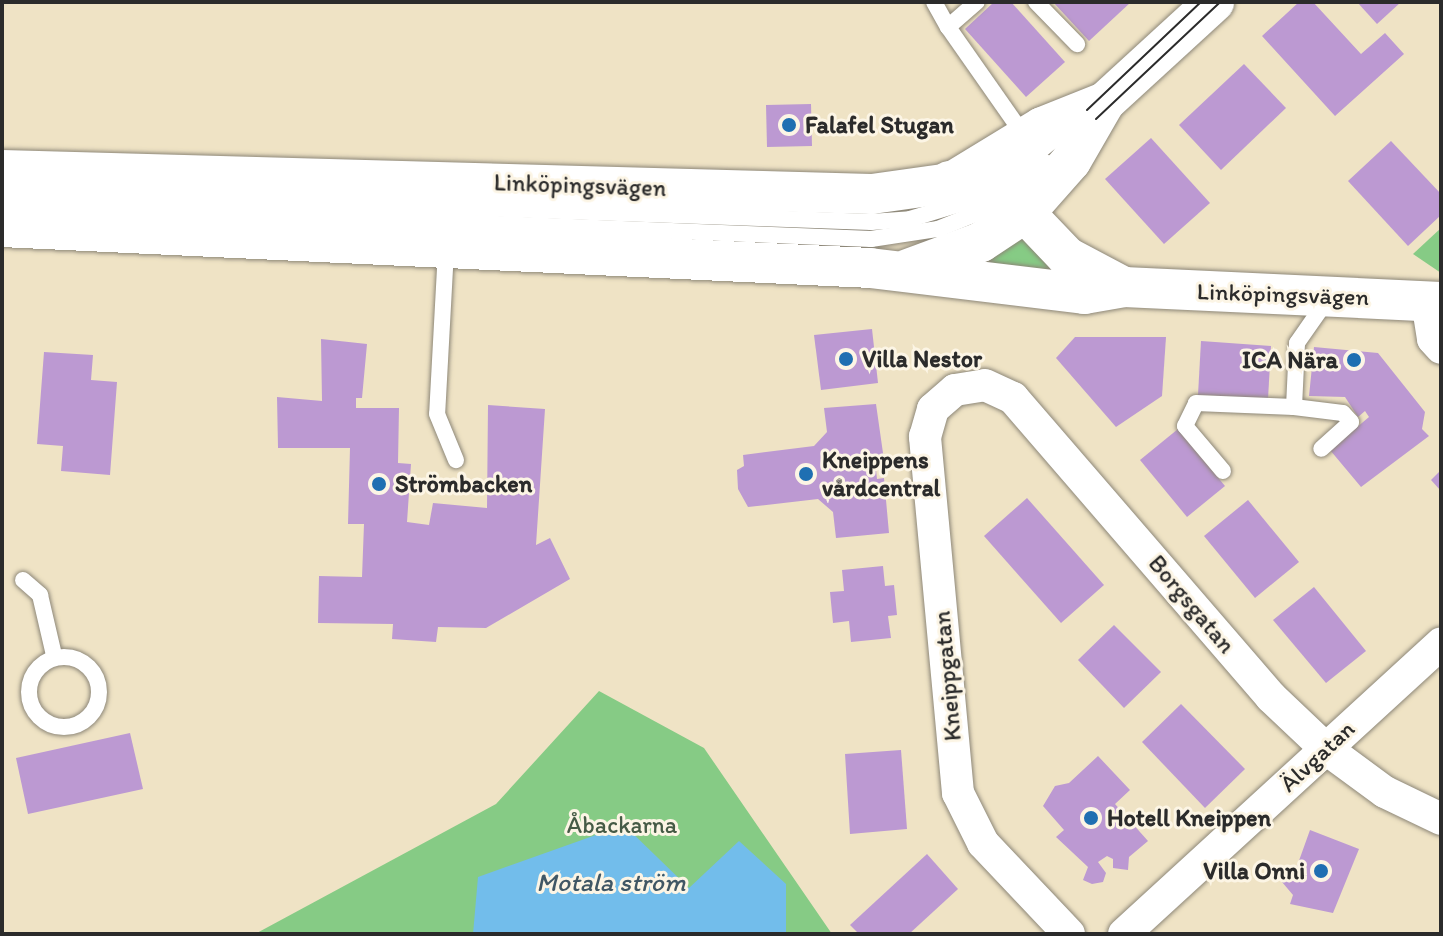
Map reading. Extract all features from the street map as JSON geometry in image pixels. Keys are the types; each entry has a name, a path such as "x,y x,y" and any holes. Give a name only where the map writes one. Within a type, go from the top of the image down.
{"street":[{"path":"908,257 981,242 990,197 1032,145 1096,110 1214,2"},
{"path":"990,197 1071,161 1096,110"},
{"name":"Linköpingsvägen","path":"2,170 990,197 1067,257 1124,287"},
{"name":"Linköpingsvägen","path":"2,227 446,250 908,257 977,283 1084,294 1124,287 1434,302"},
{"path":"1434,302 1433,339 1441,348"},
{"name":"Borgsgatan","path":"955,390 985,385 1013,398 1271,697 1325,748 1385,792 1441,819"},
{"name":"Kneippgatan","path":"955,390 933,409 925,437 958,793 983,843 1069,934"},
{"name":"Älvgatan","path":"1124,934 1441,644"}],"lane":[{"path":"934,2 948,27 1032,145"},
{"path":"948,27 977,2"},
{"path":"1036,2 1077,44"},
{"path":"1096,110 1234,2"},
{"path":"2,191 871,222 937,213 990,197"},
{"path":"2,204 908,257 938,229 990,197"},
{"path":"446,250 437,414 456,460"},
{"path":"1294,407 1297,343 1330,295"},
{"path":"1223,471 1185,426 1196,403 1294,407 1343,413 1351,422 1321,449"},
{"path":"23,580 40,595 54,655"},
{"path":"54,655 73,657 90,671 100,693 92,714 65,727 43,723 32,699 40,666 54,655"}],"green space":[{"path":"1441,228 1441,273 1413,254"},
{"path":"1019,230 1053,268 1050,273 979,272 972,256"},
{"name":"Åbackarna","path":"599,691 704,748 832,934 255,934 496,804"}],"water":[{"name":"Motala ström","path":"624,825 689,888 739,841 786,884 786,934 473,934 478,877"}],"building":[{"path":"994,2 1011,2 1065,62 1026,97 965,29"},
{"path":"1053,2 1131,2 1089,41"},
{"path":"1299,2 1313,2 1361,54 1385,33 1404,54 1335,116 1262,36"},
{"path":"1357,2 1401,2 1377,24"},
{"path":"1244,64 1286,108 1221,170 1179,125"},
{"name":"Falafel Stugan","path":"811,104 812,146 767,147 766,105"},
{"path":"1151,138 1210,203 1164,244 1105,179"},
{"path":"1391,141 1441,194 1441,215 1408,246 1348,181"},
{"name":"Villa Nestor","path":"872,329 878,383 821,390 814,335"},
{"path":"1075,337 1166,337 1162,396 1116,427 1056,358"},
{"name":"Strömbacken","path":"321,339 367,344 362,398 356,398 356,408 399,408 398,463 411,464 407,522 429,525 433,503 487,508 488,405 545,409 536,545 550,538 570,579 486,628 438,627 436,642 392,639 393,624 318,623 319,576 362,577 364,524 348,524 350,448 278,448 277,397 322,401"},
{"path":"1201,341 1271,346 1268,399 1198,395"},
{"path":"1314,347 1378,353 1425,412 1422,429 1429,436 1361,487 1330,450 1369,417 1365,411 1358,417 1345,397 1309,396"},
{"path":"44,352 93,355 91,380 117,382 110,475 61,471 63,446 37,444"},
{"name":"Kneippens vårdcentral","path":"876,404 884,460 875,460 877,479 884,478 889,533 836,538 833,512 818,499 748,507 738,489 737,470 744,466 743,455 814,446 827,432 824,408"},
{"path":"1178,429 1225,486 1187,517 1140,460"},
{"path":"1441,470 1441,491 1431,480"},
{"path":"1027,498 1104,585 1061,623 984,536"},
{"path":"1248,500 1299,562 1255,598 1204,536"},
{"path":"883,566 885,586 894,585 897,615 888,616 891,638 851,642 849,621 833,623 830,592 844,591 842,570"},
{"path":"1314,587 1366,651 1326,683 1273,620"},
{"path":"1114,625 1161,672 1124,708 1078,660"},
{"path":"1181,704 1245,769 1205,808 1142,742"},
{"path":"130,733 143,789 28,814 16,758"},
{"path":"901,750 907,829 850,834 845,754"},
{"name":"Hotell Kneippen","path":"1098,756 1130,790 1115,804 1148,841 1129,857 1128,870 1113,868 1113,859 1107,856 1098,862 1106,873 1103,882 1092,884 1083,880 1088,867 1056,837 1064,830 1043,806 1055,786 1069,783"},
{"name":"Villa Onni","path":"1310,830 1359,849 1333,913 1290,904 1293,895 1282,882 1296,869"},
{"path":"927,854 958,889 909,934 859,934 850,925"}],"tram line":[{"path":"1087,110 1201,2"},
{"path":"1096,119 1220,2"}],"place":[{"name":"Falafel Stugan","path":"789,125"},
{"name":"Villa Nestor","path":"846,359"},
{"name":"ICA Nära","path":"1354,360"},
{"name":"Kneippens vårdcentral","path":"806,474"},
{"name":"Strömbacken","path":"379,484"},
{"name":"Hotell Kneippen","path":"1091,818"},
{"name":"Villa Onni","path":"1321,871"}]}
